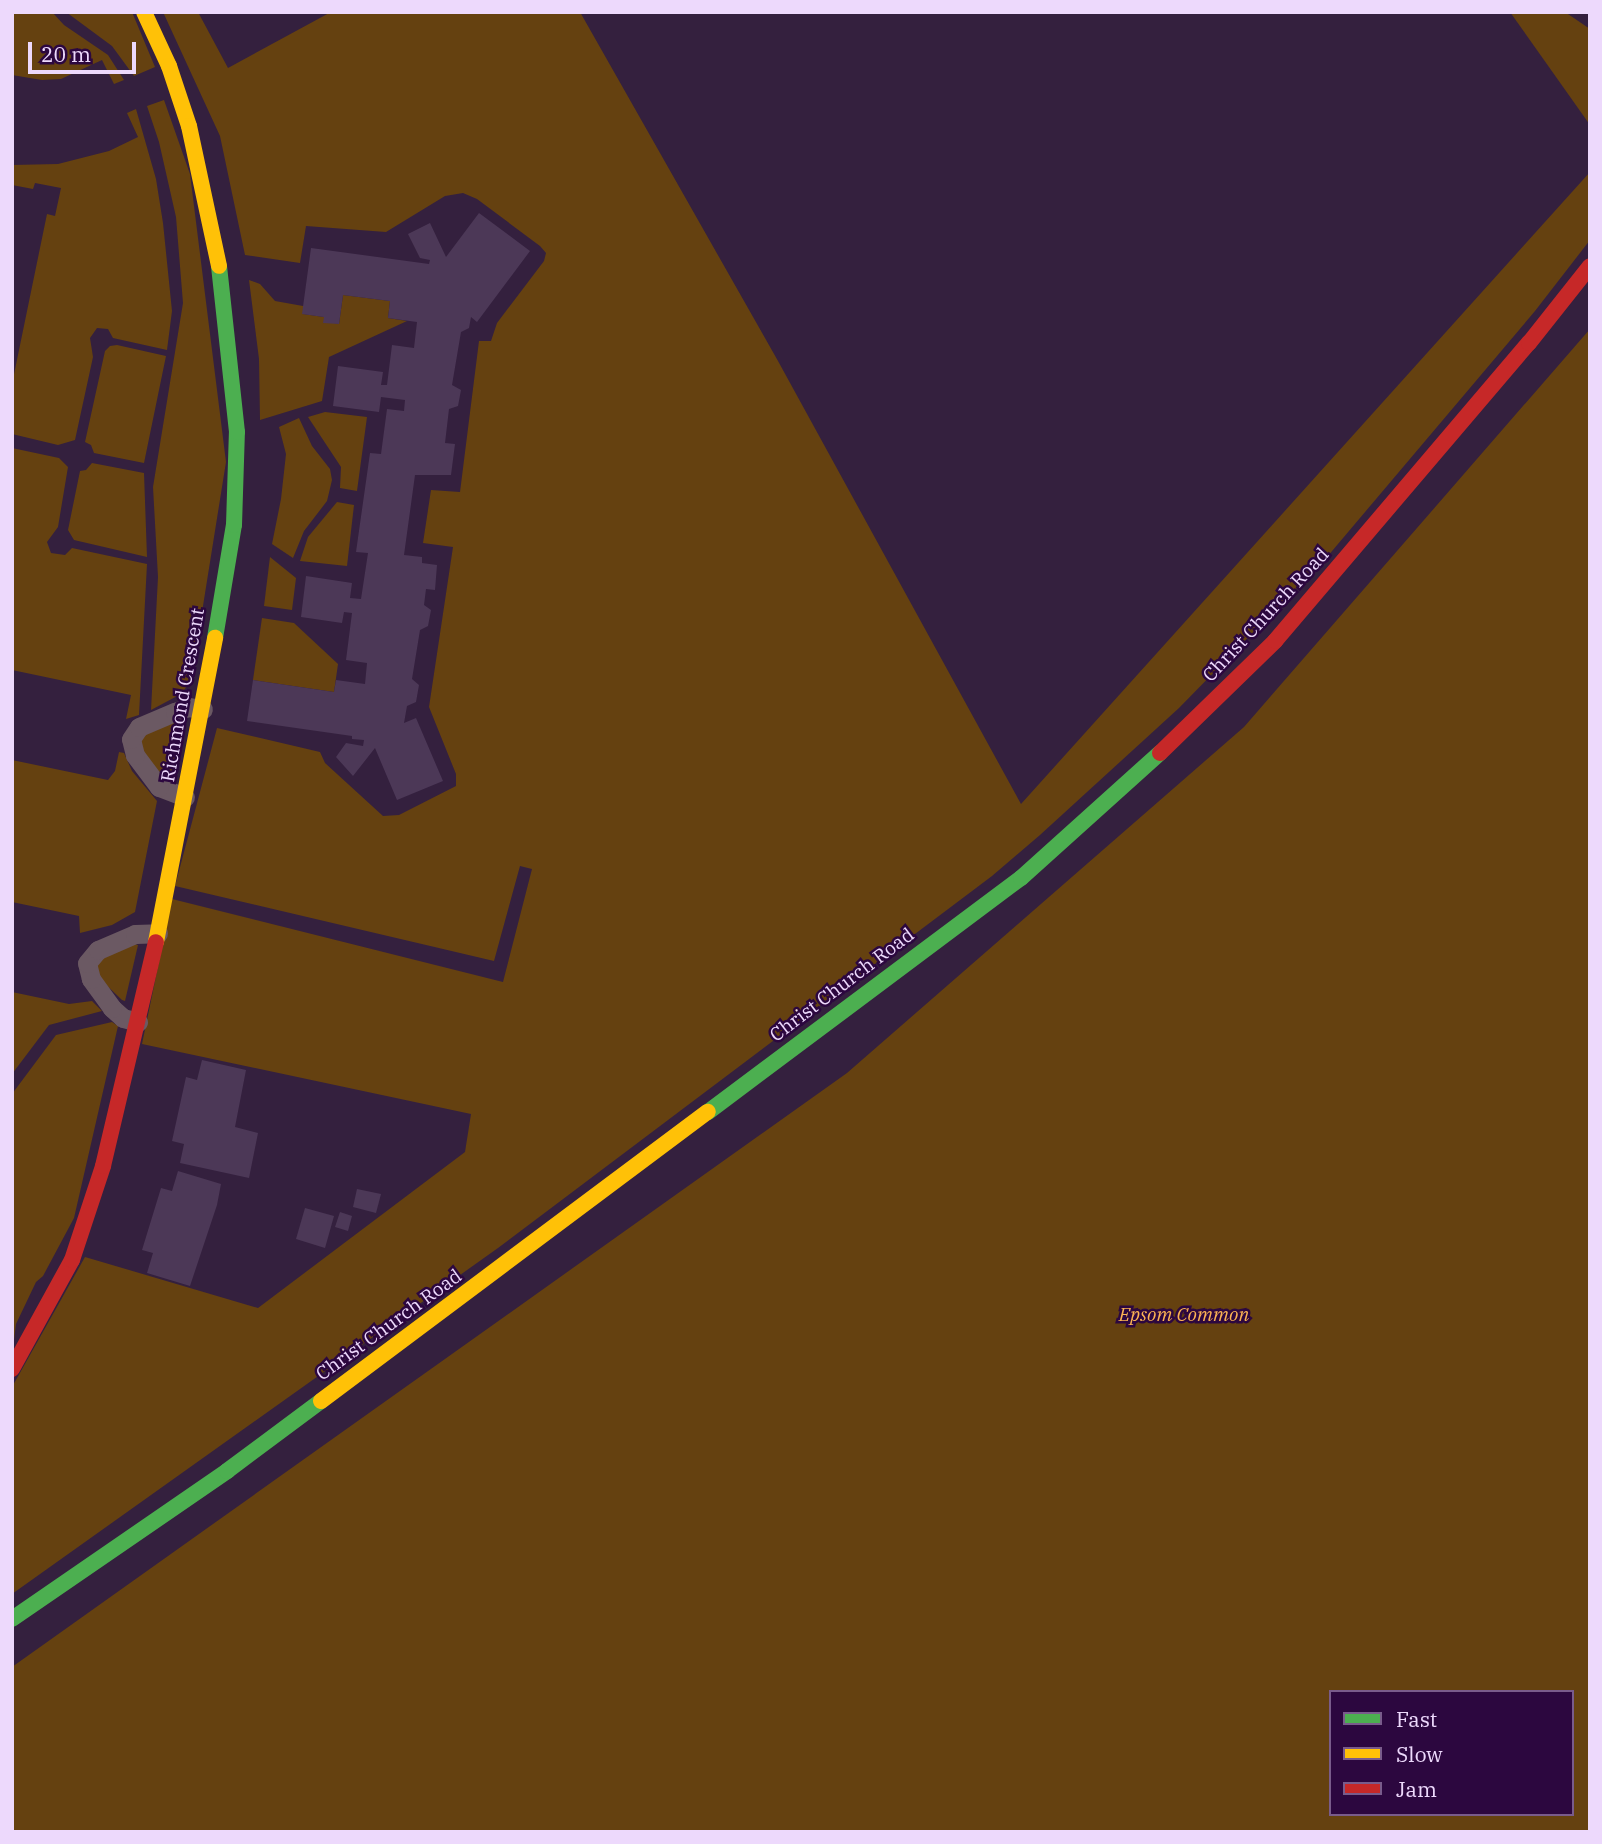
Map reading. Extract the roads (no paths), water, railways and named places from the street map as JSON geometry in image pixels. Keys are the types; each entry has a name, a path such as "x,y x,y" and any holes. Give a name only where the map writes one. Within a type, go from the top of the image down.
{"main road":[{"name":"Richmond Crescent","path":"12,1369 58,1290 86,1222 103,1166 138,1022 186,797 234,525 237,432 222,279 195,153 176,86 144,12"},
{"name":"Christ Church Road","path":"12,1619 334,1392 1021,878 1170,744 1275,641 1502,375 1590,265"}],"lane":[{"path":"186,797 159,787 135,755 131,739 139,727 188,707 203,709"},
{"path":"138,1022 123,1018 111,1008 91,979 87,963 98,950 135,934 158,933"}],"park label":[{"name":"Epsom Common","path":"1184,1315"}]}
